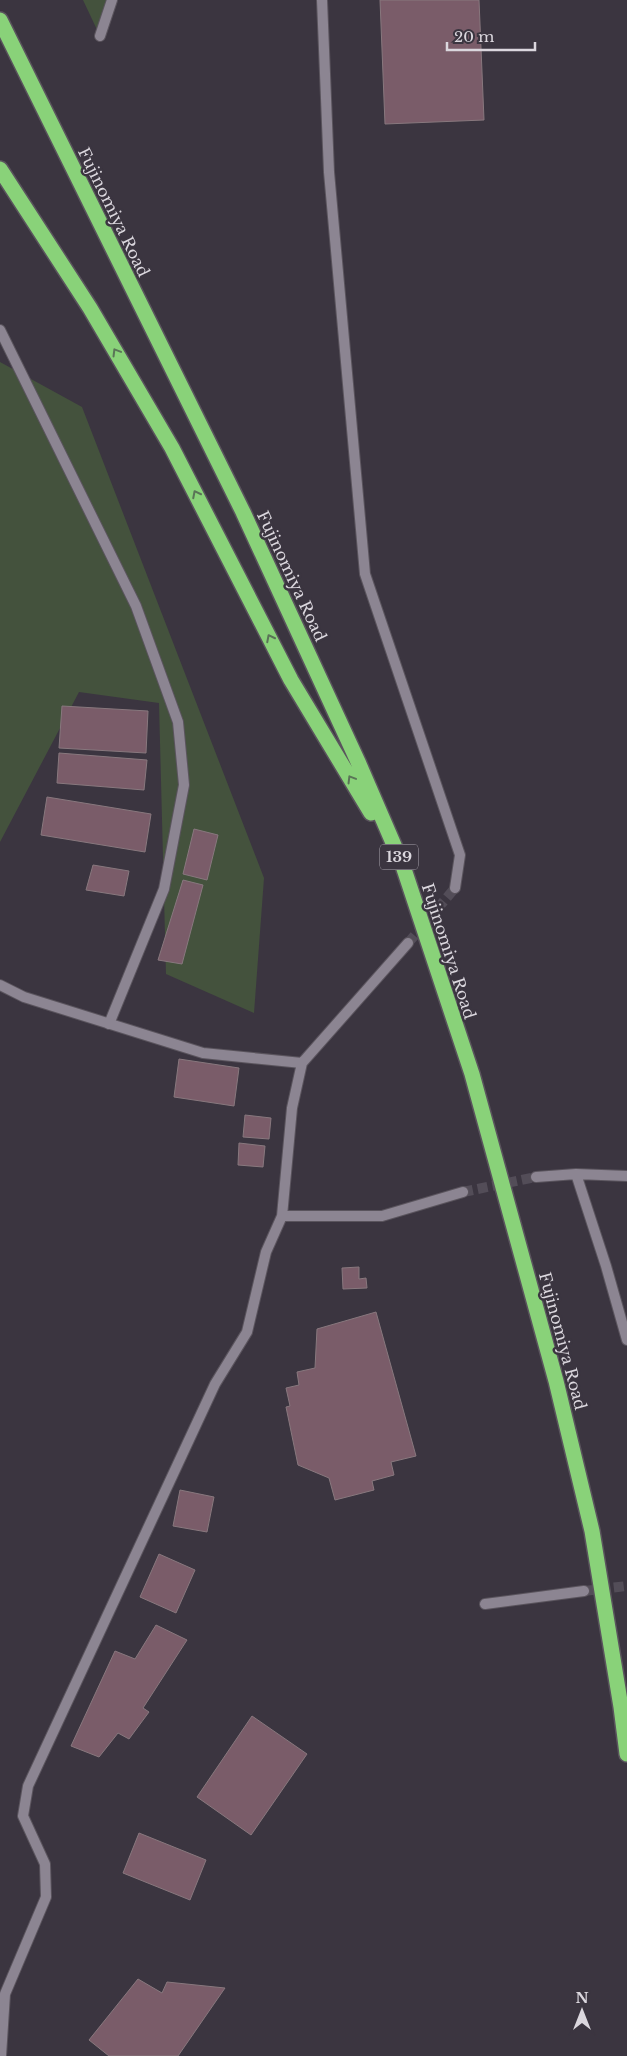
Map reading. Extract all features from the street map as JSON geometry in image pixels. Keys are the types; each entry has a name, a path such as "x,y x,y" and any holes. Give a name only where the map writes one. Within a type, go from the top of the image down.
{"highway":[{"name":"Fujinomiya Road","path":"0,20 243,512 359,764 403,866 472,1074 556,1381 592,1530 622,1707 627,1754"},
{"path":"0,170 90,308 172,448 291,680 403,866"}],"street":[{"path":"100,36 112,0"},
{"path":"322,0 329,172 365,574 460,854 455,888"},
{"path":"0,330 136,606 178,722 184,785 164,889 109,1024"},
{"path":"1,2056 5,1994 46,1898 45,1864 23,1816 28,1786 215,1384 247,1332 266,1252 282,1216 292,1108 302,1063 408,943"},
{"path":"0,985 24,997 203,1053 302,1063"},
{"path":"576,1174 606,1266 627,1340"},
{"path":"536,1177 576,1174 627,1176"},
{"path":"282,1216 382,1216 463,1192"},
{"path":"485,1604 584,1591"}],"green space":[{"path":"83,0 112,0 100,36"},
{"path":"0,362 82,407 264,878 254,1013 166,974 159,703 79,692 0,842"}],"building":[{"path":"380,0 479,0 484,120 385,124"},
{"path":"62,706 148,711 146,753 59,748"},
{"path":"59,753 147,760 144,790 57,783"},
{"path":"47,797 151,814 145,852 41,835"},
{"path":"194,829 218,835 207,880 183,874"},
{"path":"93,865 129,871 124,896 86,890"},
{"path":"183,880 203,885 182,964 158,960"},
{"path":"179,1059 239,1068 234,1106 174,1097"},
{"path":"245,1115 271,1118 269,1139 243,1137"},
{"path":"239,1143 265,1146 263,1167 238,1165"},
{"path":"359,1267 359,1279 366,1278 367,1288 343,1289 342,1268"},
{"path":"376,1312 416,1456 391,1462 394,1475 372,1481 374,1490 335,1500 329,1478 298,1465 286,1407 290,1406 286,1388 299,1385 297,1372 315,1368 317,1329"},
{"path":"180,1490 214,1497 207,1532 173,1526"},
{"path":"159,1554 195,1570 176,1613 140,1597"},
{"path":"156,1625 187,1640 143,1708 149,1712 129,1739 118,1733 99,1757 71,1746 115,1651 135,1659"},
{"path":"252,1716 307,1754 251,1835 197,1797"},
{"path":"139,1833 206,1860 190,1900 123,1873"},
{"path":"138,1979 162,1993 167,1982 225,1988 178,2056 109,2056 89,2040"}],"tunnel":[{"path":"408,943 455,888"},
{"path":"463,1192 536,1177"},
{"path":"584,1591 627,1586"}]}
